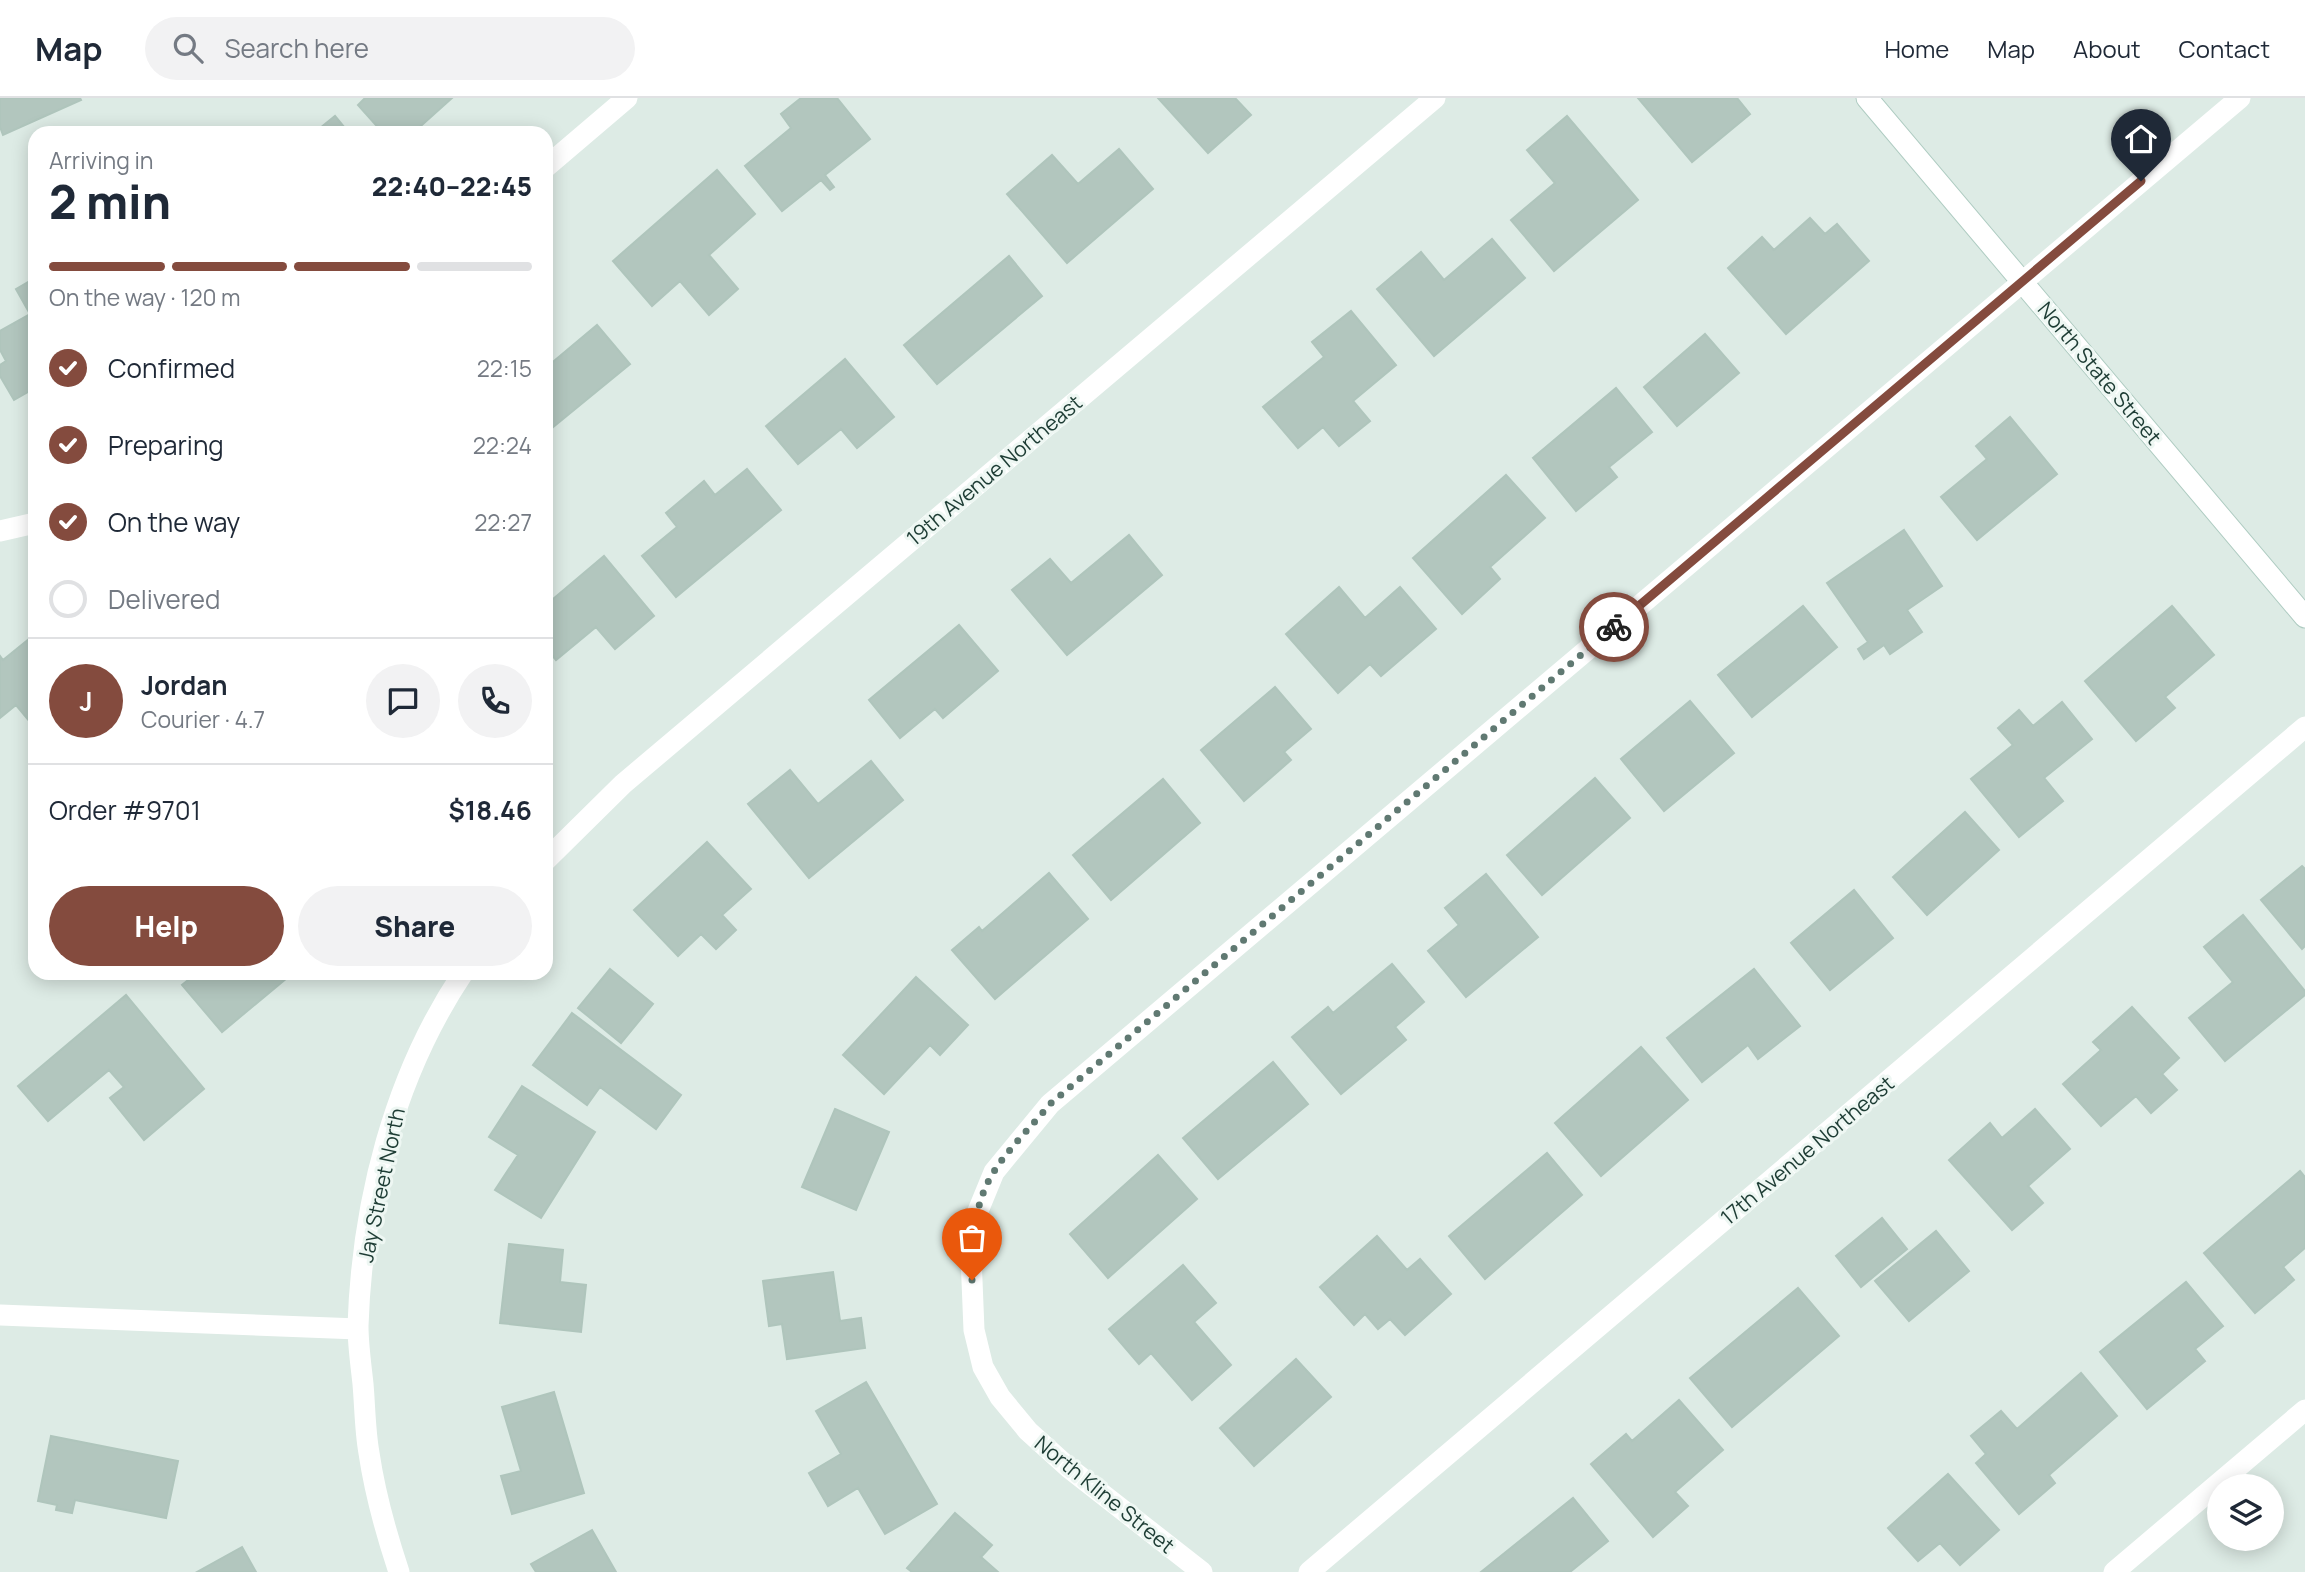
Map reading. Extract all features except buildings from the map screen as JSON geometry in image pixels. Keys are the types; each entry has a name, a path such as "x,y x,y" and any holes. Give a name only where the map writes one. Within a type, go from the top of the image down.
{"street":[{"path":"553,161 627,98"},
{"name":"19th Avenue Northeast","path":"553,844 1435,98"},
{"name":"North State Street","path":"1867,98 2305,617"},
{"name":"North Kline Street","path":"1202,1572 1069,1468 1028,1431 1000,1396 983,1367 974,1330 971,1255 978,1211 994,1172 1050,1104 2239,98"},
{"path":"0,531 28,525"},
{"name":"17th Avenue Northeast","path":"1309,1572 2305,727"},
{"name":"Jay Street North","path":"399,1572 384,1527 369,1452 358,1329 363,1254 389,1129 411,1067 442,1004 458,980"},
{"path":"0,1315 358,1329"},
{"path":"2114,1572 2305,1410"}],"way so far":[{"path":"972,1280 971,1255 978,1211 994,1172 1050,1104 1614,627"}],"route":[{"path":"1614,627 2141,181"}]}
